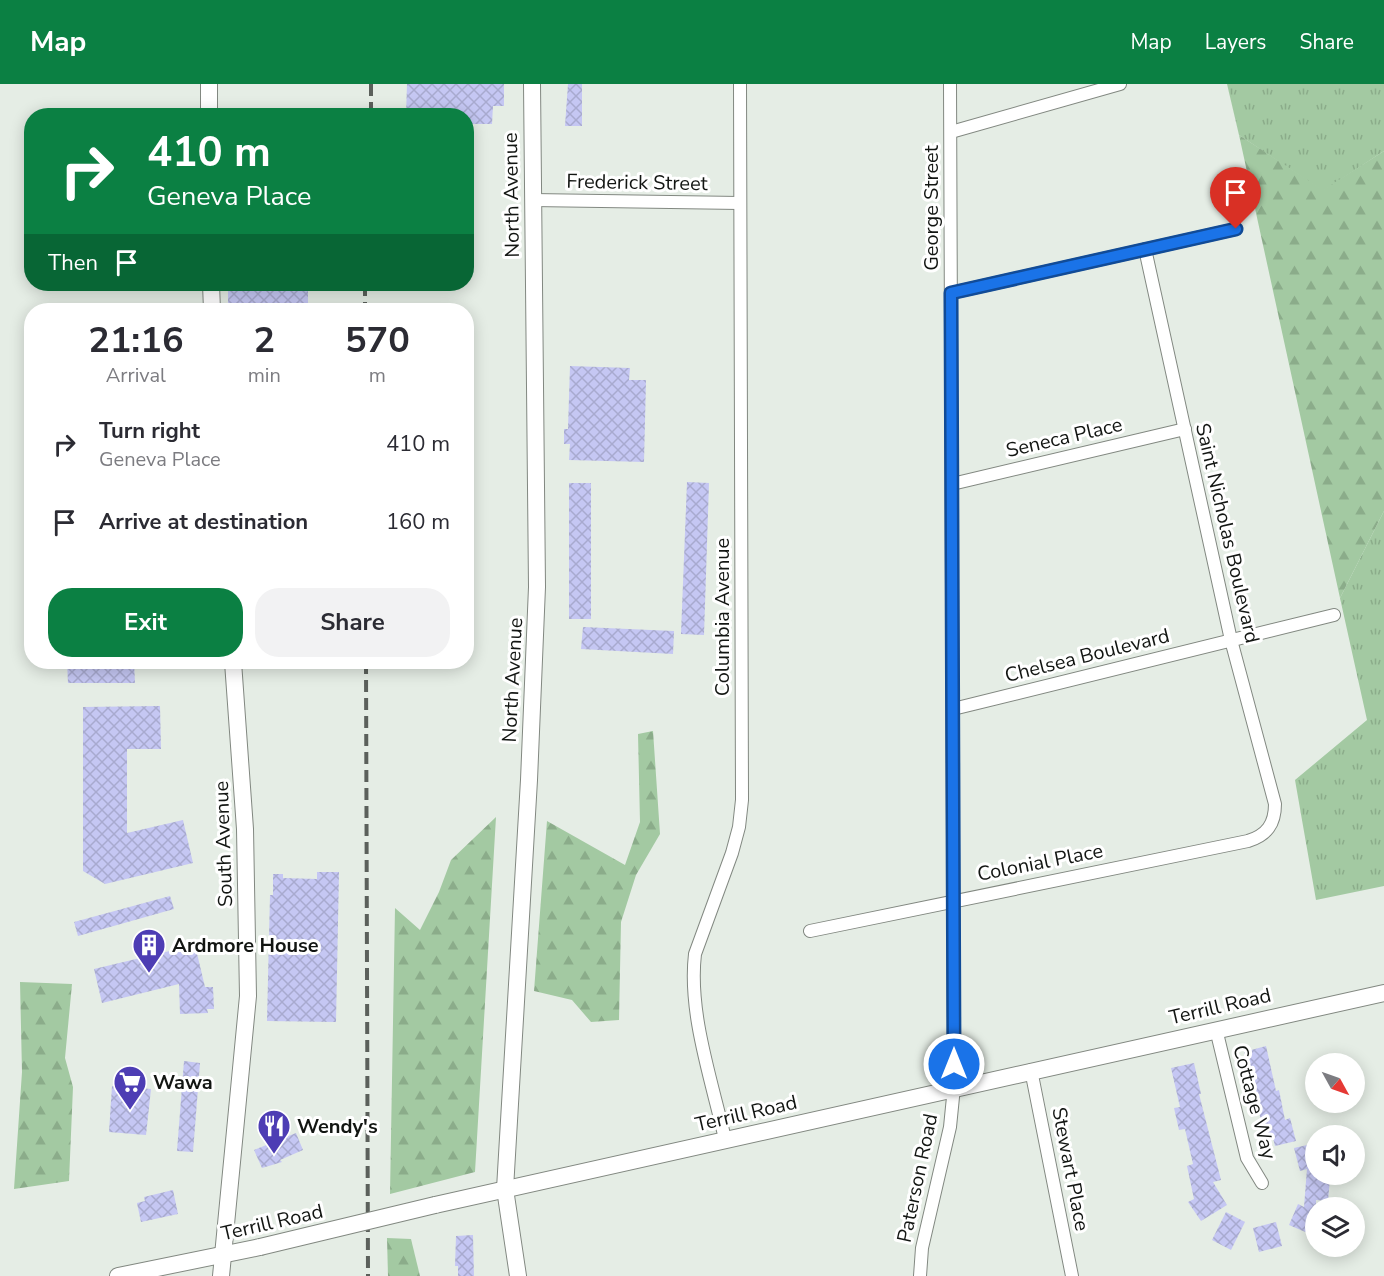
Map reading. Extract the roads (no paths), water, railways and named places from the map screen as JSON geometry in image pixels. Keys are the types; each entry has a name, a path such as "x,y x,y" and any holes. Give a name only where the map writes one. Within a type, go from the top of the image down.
{"street":[{"path":"209,84 209,108"},
{"name":"North Avenue","path":"518,1276 505,1189 535,673 537,587 532,84"},
{"name":"Columbia Avenue","path":"725,1139 695,1006 693,973 695,954 739,826 742,800 740,84"},
{"name":"George Street","path":"950,84 954,1088"},
{"path":"951,132 1120,84"},
{"name":"Frederick Street","path":"532,200 740,204"},
{"path":"951,293 1236,229"},
{"name":"Saint Nicholas Boulevard","path":"1145,249 1231,640 1275,804 1272,824"},
{"name":"Seneca Place","path":"952,484 1185,429"},
{"name":"Chelsea Boulevard","path":"953,709 1334,615"},
{"name":"South Avenue","path":"221,1276 248,996 245,829 234,669"},
{"name":"Colonial Place","path":"810,931 954,899 1248,841 1258,838 1272,824"},
{"name":"Terrill Road","path":"118,1276 260,1247 725,1139 1384,993"},
{"name":"Cottage Way","path":"1216,1029 1247,1158 1262,1183"},
{"name":"Stewart Place","path":"1031,1070 1072,1276"},
{"name":"Paterson Road","path":"920,1276 922,1248 950,1127 954,1088"}],"railway":[{"path":"371,84 371,108"},
{"path":"365,291 365,303"},
{"path":"366,669 368,1276"}],"place":[{"name":"Ardmore House","path":"149,974"},
{"name":"Wawa","path":"130,1111"},
{"name":"Wendy's","path":"274,1155"}]}
